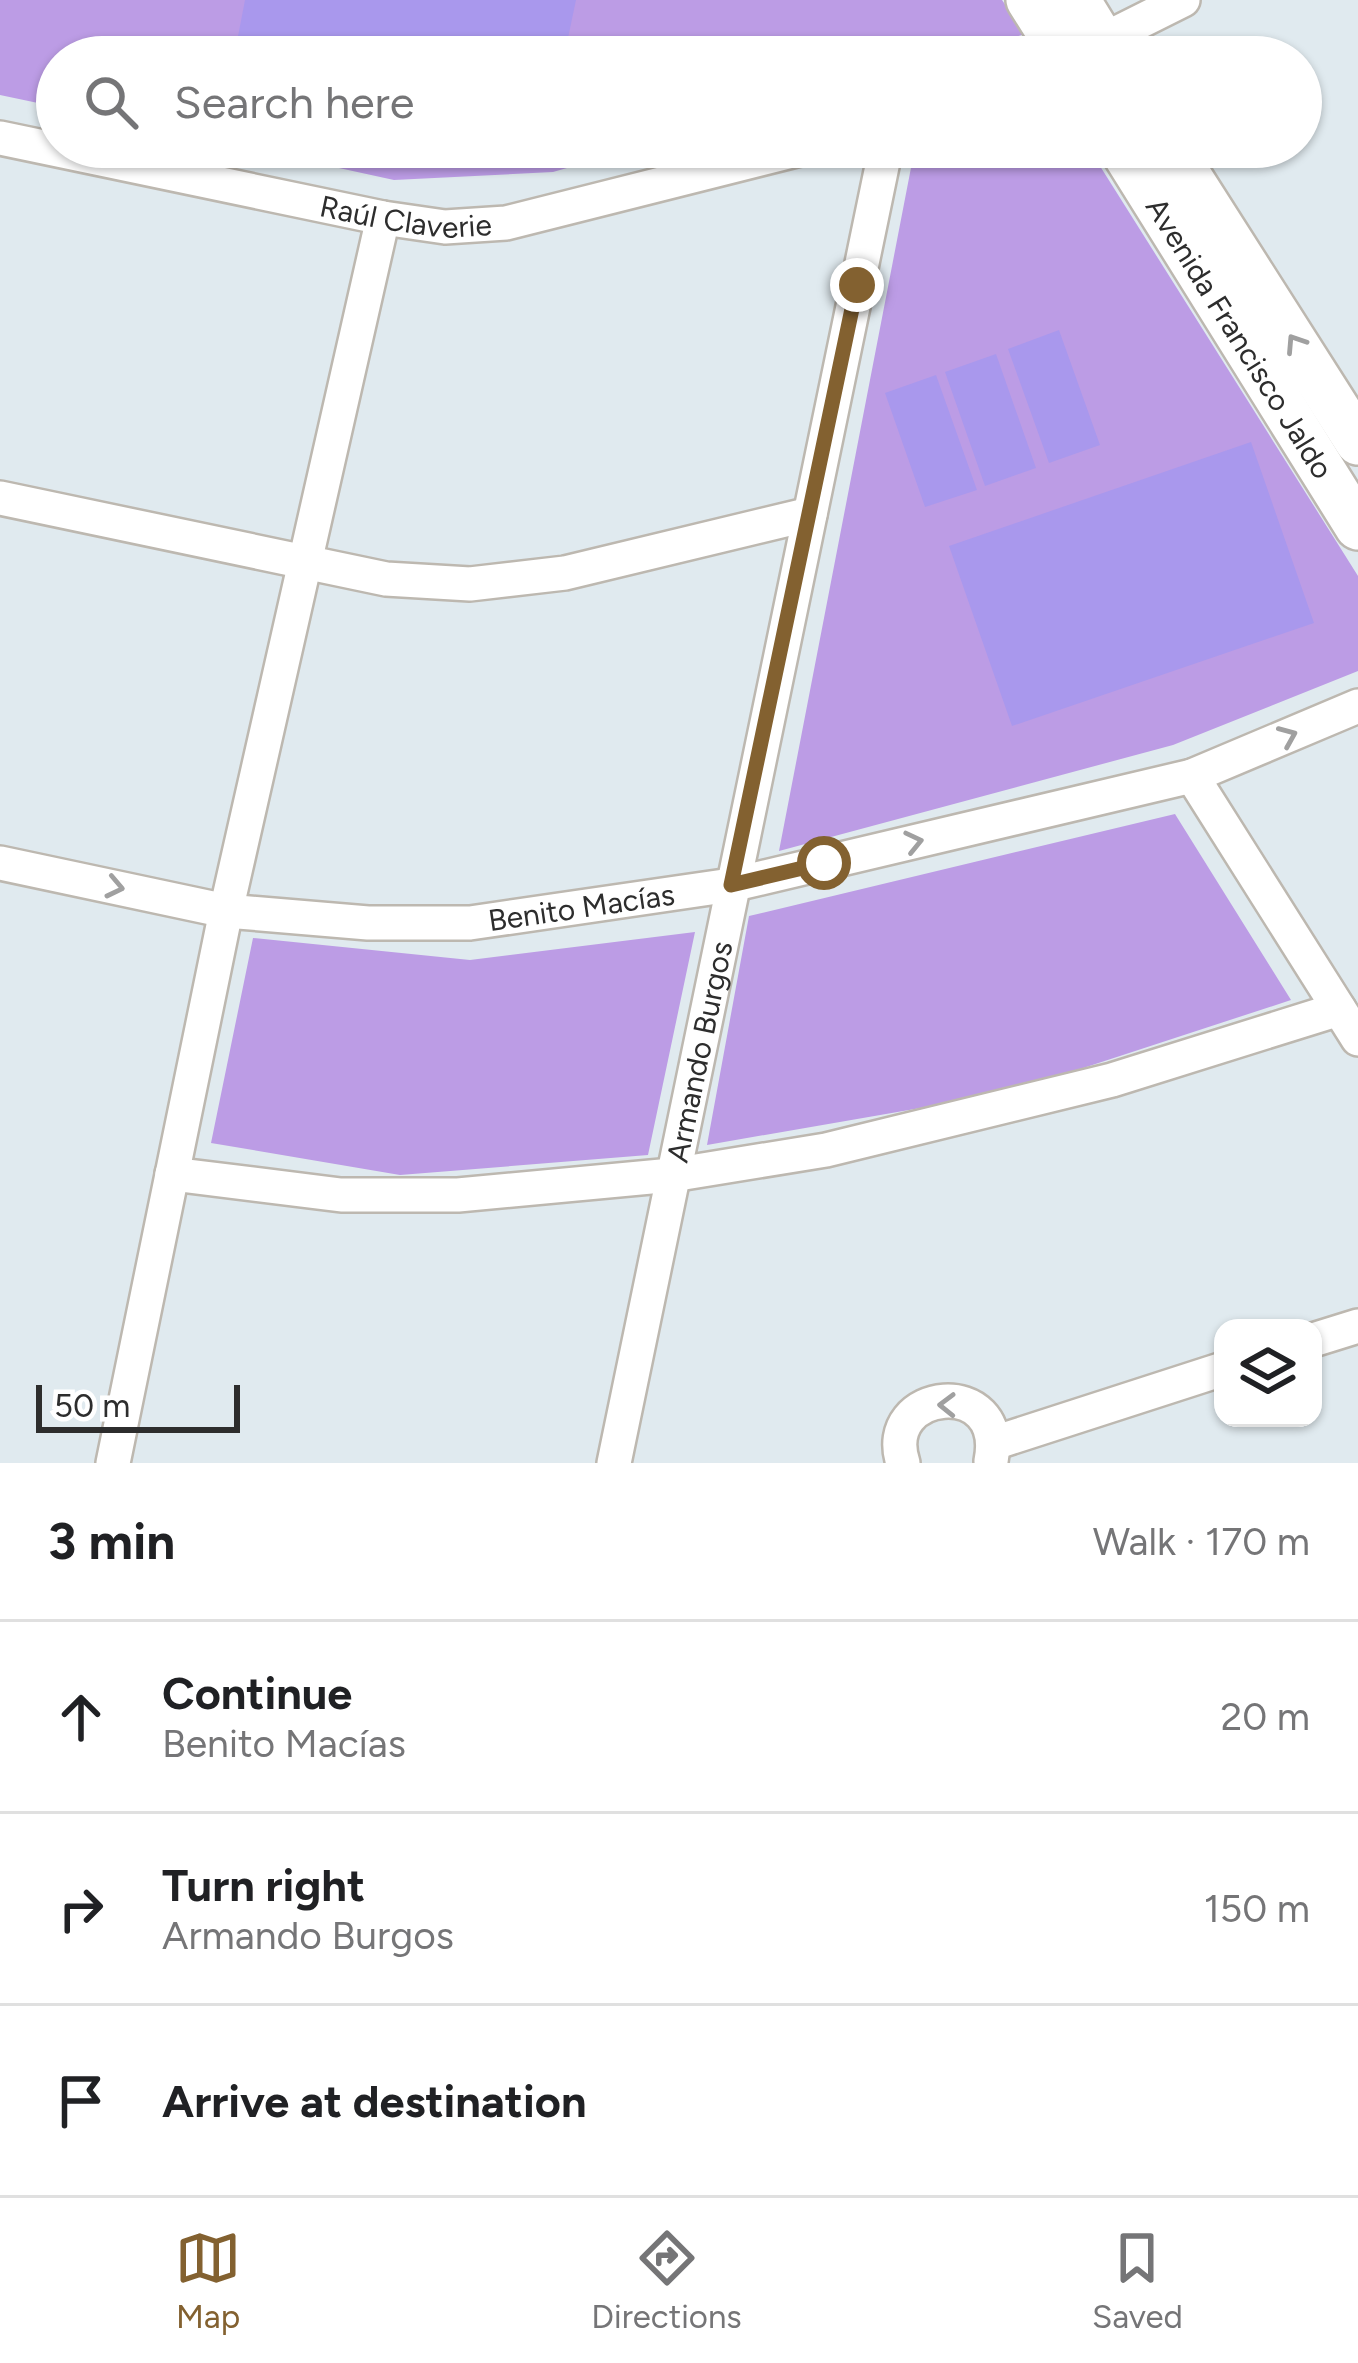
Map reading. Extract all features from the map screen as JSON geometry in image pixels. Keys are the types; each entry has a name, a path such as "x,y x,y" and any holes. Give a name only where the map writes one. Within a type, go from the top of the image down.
{"main road":[{"path":"1029,0 1068,36"},
{"path":"1077,0 1084,36"},
{"name":"Avenida Francisco Jaldo","path":"1134,168 1358,527"},
{"name":"Avenida Francisco Jaldo","path":"1183,168 1358,442"}],"street":[{"path":"1118,36 1183,0"},
{"name":"Raúl Claverie","path":"0,139 36,146"},
{"name":"Raúl Claverie","path":"141,168 446,227 506,223 725,168"},
{"name":"Armando Burgos","path":"614,1463 882,168"},
{"path":"113,1463 226,910 383,218"},
{"path":"0,498 386,579 470,584 565,573 810,514"},
{"name":"Benito Macías","path":"0,863 226,910 368,923 470,923 731,885 1192,776 1358,706"},
{"path":"1192,776 1358,1039"},
{"path":"172,1174 341,1195 458,1195 673,1175 826,1150 1112,1080 1339,1009"},
{"path":"1322,1337 1358,1326"},
{"path":"903,1463 900,1439 905,1425 914,1413 941,1400 956,1401 982,1415 992,1453 1214,1372"}],"shaded area":[{"path":"0,0 1002,0 1025,34 36,36 36,103 0,95"},
{"path":"245,0 576,0 568,36 238,36"},
{"path":"339,168 567,168 553,172 394,180"},
{"path":"911,168 1101,168 1358,576 1358,671 1173,745 779,851"},
{"path":"1059,330 1100,445 1049,463 1008,349"},
{"path":"996,354 1036,468 985,486 945,372"},
{"path":"936,375 977,490 925,507 885,393"},
{"path":"1251,442 1314,623 1012,726 949,546"},
{"path":"1175,814 1291,1000 1007,1093 707,1145 749,916"},
{"path":"695,932 648,1155 400,1175 211,1143 253,938 470,960"}],"route":[{"path":"824,863 731,885 857,285"}]}
